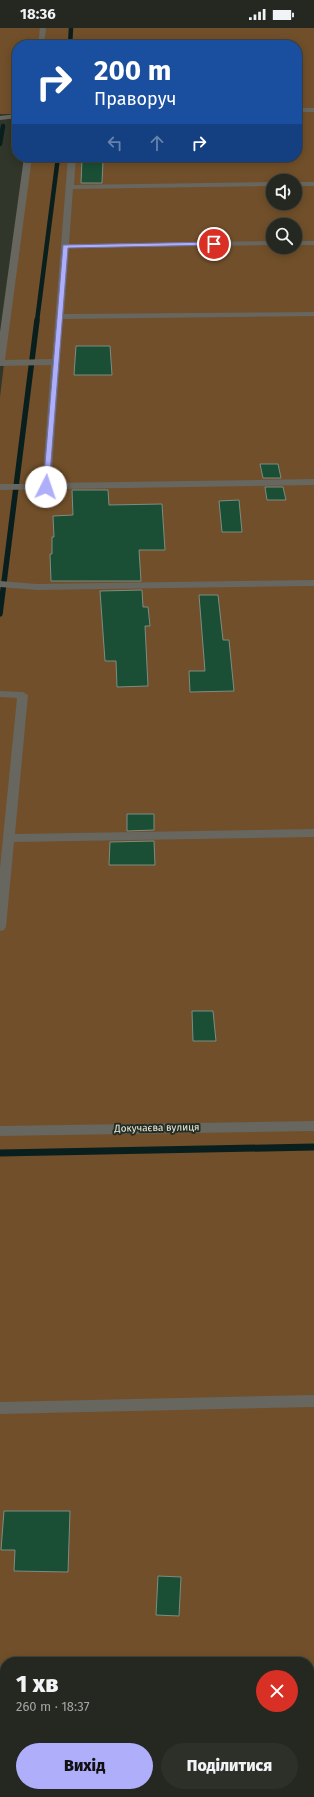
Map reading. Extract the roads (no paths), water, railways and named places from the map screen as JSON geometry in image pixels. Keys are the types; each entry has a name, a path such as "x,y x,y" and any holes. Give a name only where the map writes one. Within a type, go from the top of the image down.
{"street":[{"path":"42,40 43,28"},
{"path":"302,110 314,110"},
{"path":"0,118 12,117"},
{"path":"27,162 0,363 55,362"},
{"path":"46,487 72,162"},
{"path":"69,187 266,184"},
{"path":"302,184 314,184"},
{"path":"302,243 314,243"},
{"path":"65,246 266,244"},
{"path":"59,317 314,314"},
{"path":"0,487 314,482"},
{"path":"0,584 37,587 314,583"},
{"path":"0,927 23,695 2,694"},
{"path":"8,838 314,833"},
{"name":"Докучаєва вулиця","path":"0,1131 314,1126"},
{"path":"0,1408 314,1401"}],"waterway":[{"path":"70,40 71,28"},
{"path":"0,144 3,126"},
{"path":"37,321 57,162"},
{"path":"0,614 37,320"},
{"path":"0,1153 314,1147"}]}
